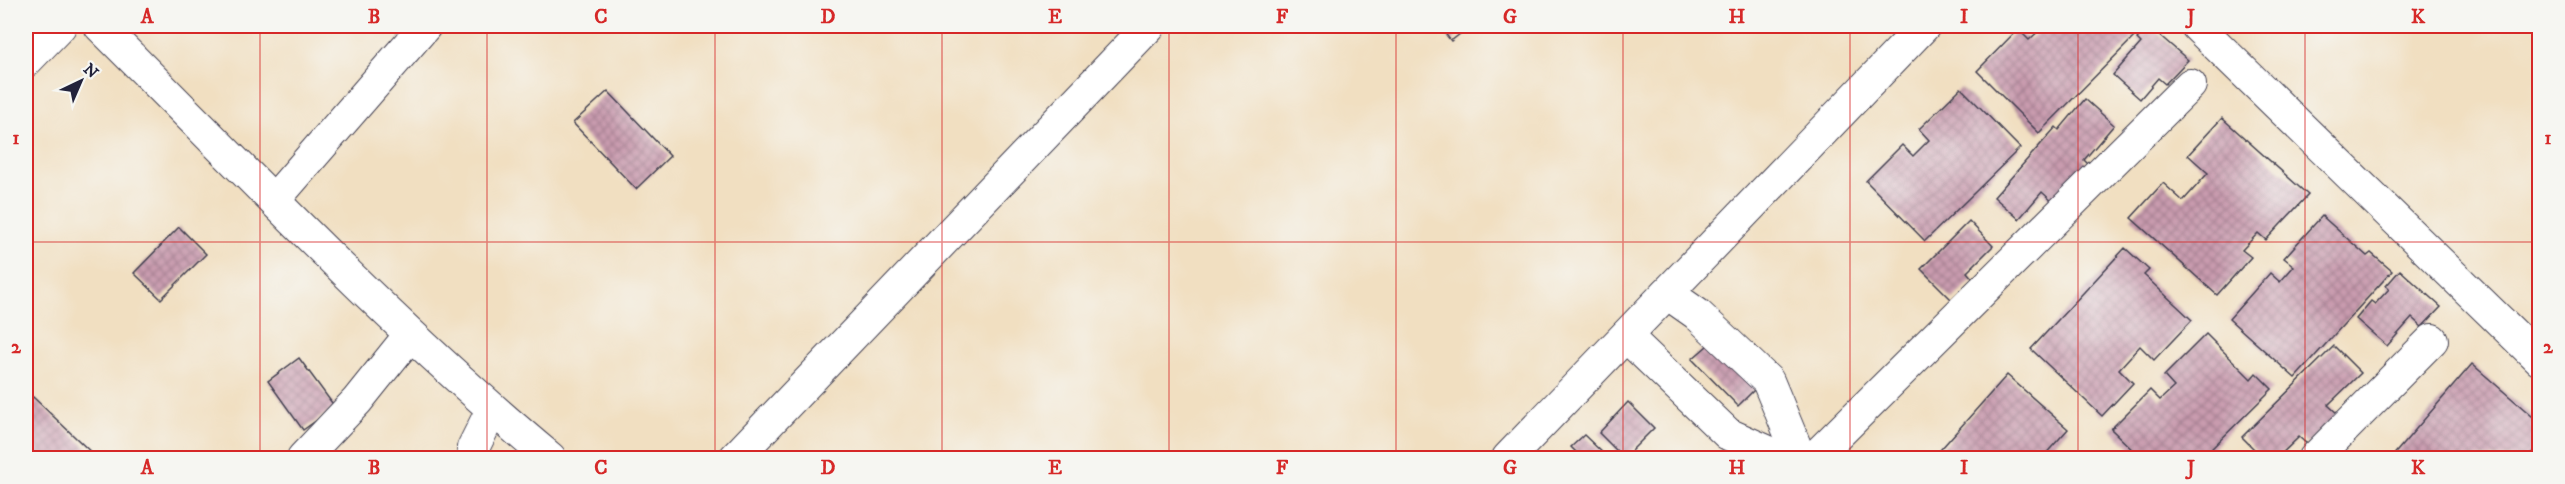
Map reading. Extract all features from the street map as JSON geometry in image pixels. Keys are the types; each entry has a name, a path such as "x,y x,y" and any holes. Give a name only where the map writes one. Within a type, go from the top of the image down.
{"street":[{"path":"26,61 60,26"},
{"path":"100,26 410,335 550,459"},
{"path":"274,200 425,26"},
{"path":"735,459 1149,26"},
{"path":"1508,459 1924,26"},
{"path":"2197,26 2540,360"},
{"path":"1814,459 2190,85"},
{"path":"1667,293 1697,314 1768,381 1800,459"},
{"path":"303,459 357,401 410,335"},
{"path":"1626,336 1728,434 1782,459"},
{"path":"2315,459 2432,340"},
{"path":"473,448 492,410"}],"building":[{"path":"1439,26 1470,26 1451,41"},
{"path":"2044,26 2137,26 2141,30 2039,133 1977,71 2018,29 2029,40"},
{"path":"2149,26 2188,60 2165,84 2158,78 2140,99 2113,75 2141,43 2137,39"},
{"path":"1961,88 2020,148 1925,241 1866,181 1902,145 1913,156 1929,140 1919,129"},
{"path":"608,91 670,156 636,189 573,123"},
{"path":"2085,99 2114,125 2084,160 2089,165 2055,204 2042,192 2019,219 1994,197 2056,127 2059,130"},
{"path":"2222,118 2308,195 2266,240 2258,233 2242,250 2251,257 2217,295 2131,218 2163,183 2183,201 2208,173 2188,155"},
{"path":"2322,216 2367,256 2371,253 2392,271 2295,378 2229,319 2270,273 2280,282 2294,266 2284,258"},
{"path":"1969,221 1993,246 1967,272 1973,279 1952,300 1921,269"},
{"path":"179,227 206,254 161,299 134,273"},
{"path":"2125,248 2149,270 2144,275 2192,320 2154,360 2140,346 2119,369 2133,383 2102,416 2031,349"},
{"path":"2400,270 2441,307 2422,327 2412,318 2387,346 2356,319 2371,301 2375,304 2389,289 2386,286"},
{"path":"2206,334 2251,379 2256,373 2272,389 2202,458 2141,458 2111,429 2150,390 2160,400 2174,387 2164,376"},
{"path":"1714,340 1762,382 1738,406 1692,359"},
{"path":"2334,346 2361,373 2328,405 2338,414 2307,444 2299,437 2277,458 2263,458 2242,437"},
{"path":"299,358 335,407 303,430 268,381"},
{"path":"2472,364 2540,423 2540,444 2527,458 2391,458"},
{"path":"2007,375 2068,429 2042,458 1933,458"},
{"path":"33,397 97,458 26,458 26,404"},
{"path":"1628,402 1654,428 1624,458 1599,433"},
{"path":"1584,435 1607,457 1582,458 1571,447"}]}
